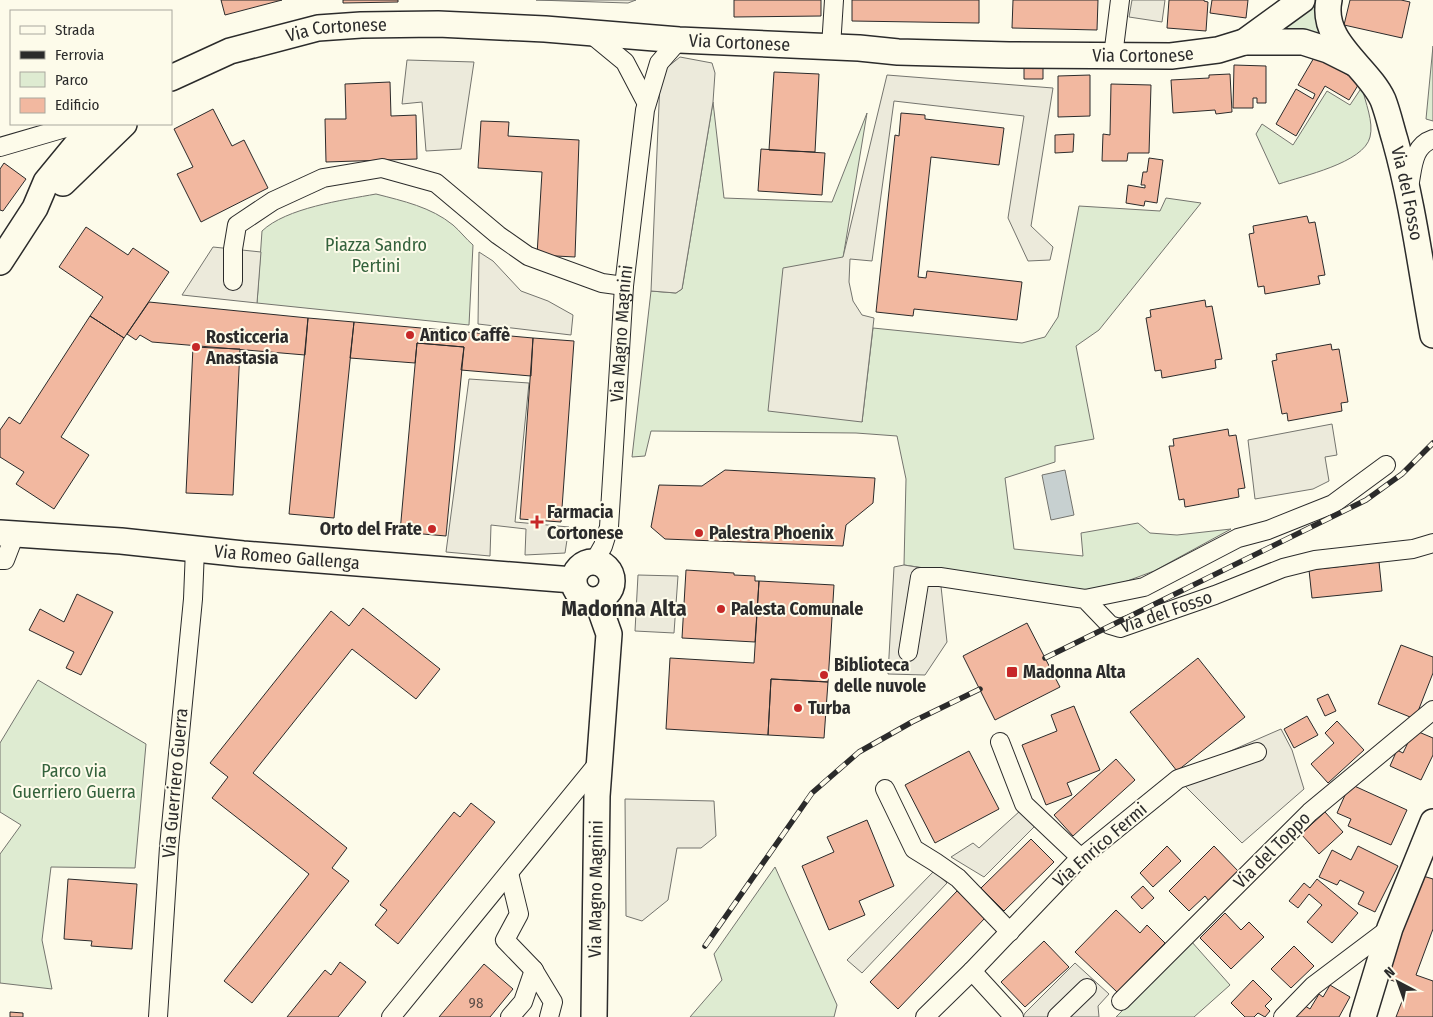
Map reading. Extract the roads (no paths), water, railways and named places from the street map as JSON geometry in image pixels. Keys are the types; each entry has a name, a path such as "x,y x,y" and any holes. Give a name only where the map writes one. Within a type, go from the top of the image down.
{"main road":[{"name":"Via Cortonese","path":"172,78 230,51 318,28 361,25 438,24 545,29 679,40 950,54 1170,56 1218,50 1244,42 1302,0"},
{"path":"1329,0 1328,16 1331,29 1354,63"},
{"path":"1244,42 1303,42 1328,50 1354,63"},
{"name":"Via del Fosso","path":"1354,63 1371,80 1383,100 1408,192 1433,335"},
{"path":"0,262 35,208 46,182 83,137 97,125"},
{"path":"35,208 56,191 123,125"},
{"name":"Via Romeo Gallenga","path":"7,533 121,541 275,557 573,580"},
{"path":"573,580 580,596 585,599 597,600 608,593 612,580 606,567 601,563 594,562"},
{"name":"Via Magno Magnini","path":"573,580 582,565 594,562"},
{"name":"Via Magno Magnini","path":"594,1017 599,762 608,634 597,600"},
{"path":"1363,1017 1390,928 1433,822"}],"street":[{"path":"831,48 834,0"},
{"path":"1113,56 1120,0"},
{"path":"590,34 626,62 646,102"},
{"name":"Via Magno Magnini","path":"594,562 603,546 610,526 624,286 646,102 658,63 679,40"},
{"path":"0,147 76,125"},
{"path":"1408,192 1417,151 1425,142 1433,139"},
{"path":"233,281 236,225 273,201 323,178 382,168 436,182 498,234 528,256 602,283 624,286"},
{"path":"908,652 920,577 940,577 1085,599 1144,587 1238,538 1268,530 1333,504 1386,466"},
{"path":"0,560 4,560 7,533"},
{"name":"Via del Fosso","path":"1085,599 1110,625 1120,628 1216,595 1300,563 1412,549 1433,543"},
{"name":"Via Guerriero Guerra","path":"158,1017 169,847 195,549"},
{"name":"Via del Toppo","path":"1121,1001 1310,812 1433,710"},
{"path":"1000,742 1024,804 1080,858"},
{"name":"Via Enrico Fermi","path":"925,1017 972,972 1080,858 1178,779 1257,752"},
{"path":"392,1017 599,762"},
{"path":"885,789 914,849 958,878 1010,932"},
{"path":"509,873 519,914 505,940 534,970 553,1002 549,1017"},
{"path":"1283,1017 1314,986 1390,928"},
{"path":"510,1017 523,1002 534,970"},
{"path":"972,972 1014,1017"},
{"path":"1057,1017 1087,988"}],"railway":[{"path":"1045,658 1366,500 1402,474 1433,443"},
{"path":"705,946 812,793 859,752 912,722 980,689"}],"place":[{"name":"Antico Caffè","path":"410,335"},
{"name":"Rosticceria Anastasia","path":"196,347"},
{"name":"Farmacia Cortonese","path":"537,522"},
{"name":"Orto del Frate","path":"432,529"},
{"name":"Palestra Phoenix","path":"699,533"},
{"name":"Palesta Comunale","path":"721,609"},
{"name":"Madonna Alta","path":"1012,672"},
{"name":"Biblioteca delle nuvole","path":"824,675"},
{"name":"Turba","path":"798,708"}],"district":[{"name":"Madonna Alta","path":"624,608"}],"park label":[{"name":"Piazza Sandro Pertini","path":"376,255"},
{"name":"Parco via Guerriero Guerra","path":"74,781"}]}
